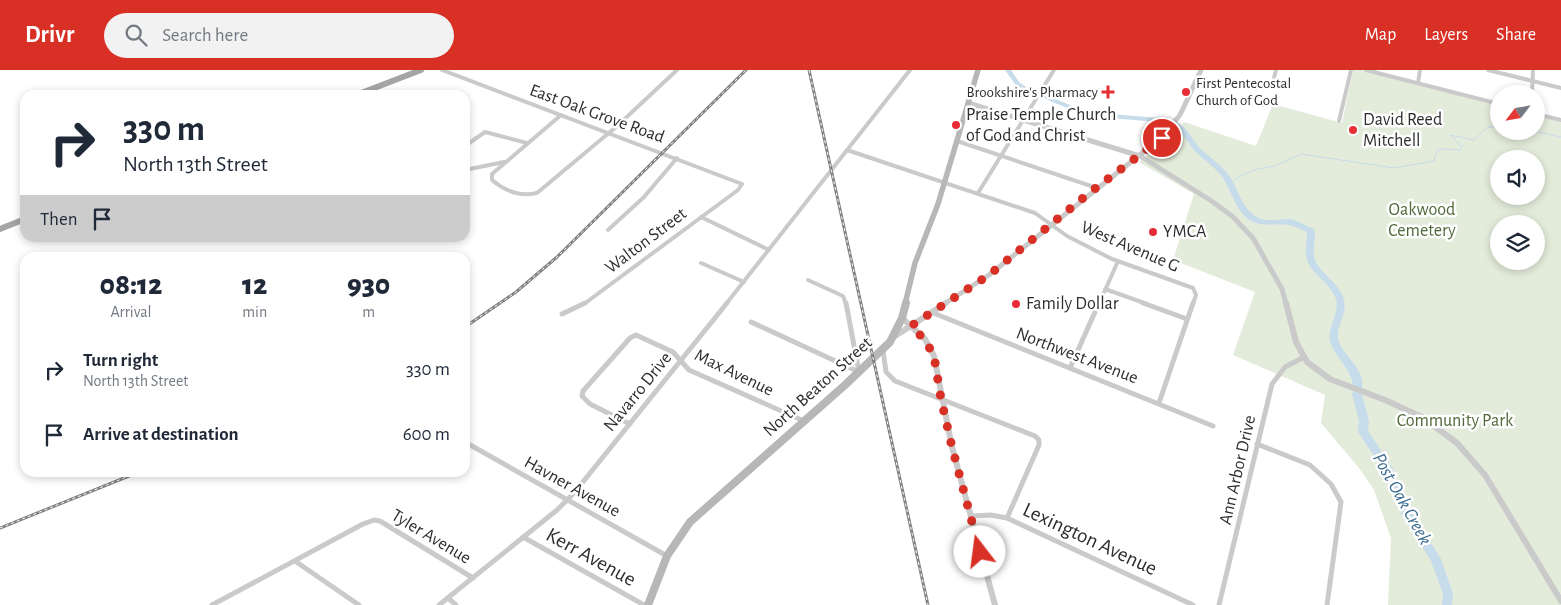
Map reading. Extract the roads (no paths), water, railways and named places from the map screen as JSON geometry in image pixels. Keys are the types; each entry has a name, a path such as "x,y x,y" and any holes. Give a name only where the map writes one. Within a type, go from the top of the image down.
{"main road":[{"path":"369,90 421,70"},
{"name":"North Beaton Street","path":"648,605 667,556 690,522 859,372 883,350 892,338 902,318 915,263 945,182 978,70"},
{"path":"0,228 20,221"}],"street":[{"name":"East Oak Grove Road","path":"442,70 742,184"},
{"path":"561,115 492,174 492,180 509,190 529,195 541,190 678,70"},
{"name":"Navarro Drive","path":"439,605 568,500 744,282 910,70"},
{"path":"978,193 1054,70"},
{"path":"892,338 989,275 1169,132 1187,104 1201,70"},
{"path":"1274,78 1276,70"},
{"path":"1339,121 1351,70"},
{"path":"1366,70 1490,102"},
{"path":"1418,83 1420,70"},
{"path":"1488,70 1561,88"},
{"path":"1532,70 1532,85"},
{"path":"968,103 1140,156 1218,205 1253,238 1268,262 1282,289 1296,342 1304,357 1324,376 1414,413 1437,427 1457,443 1485,475 1561,601"},
{"path":"1031,108 1034,117 1046,127"},
{"path":"1545,116 1561,120"},
{"path":"470,142 488,132 527,143"},
{"path":"957,141 1098,188"},
{"name":"West Avenue G","path":"847,150 1035,213 1067,236 1118,261 1195,289 1196,295 1187,319"},
{"path":"608,230 644,197 677,158"},
{"path":"470,169 505,162"},
{"name":"Walton Street","path":"562,314 580,307 740,188 742,184"},
{"path":"700,217 769,250"},
{"path":"1070,368 1118,261"},
{"path":"700,263 744,282"},
{"path":"808,280 843,296 845,299 859,372"},
{"path":"1105,289 1187,319 1159,403"},
{"name":"Northwest Avenue","path":"931,312 1213,426"},
{"path":"902,318 925,340 934,356 941,399 994,605"},
{"path":"751,322 859,372"},
{"name":"Max Avenue","path":"630,424 585,401 582,396 583,392 632,336 642,337 673,352 689,370 804,421"},
{"path":"883,350 883,360 890,377 895,382 1035,436 1039,440 1039,445 1007,518"},
{"name":"Ann Arbor Drive","path":"1219,605 1272,384 1278,372 1290,362 1304,357"},
{"path":"1257,444 1310,465 1331,484 1341,502 1327,605"},
{"name":"Havner Avenue","path":"470,445 667,556"},
{"name":"Lexington Avenue","path":"970,516 991,515 1007,518 1193,605"},
{"name":"Tyler Avenue","path":"295,561 363,524 374,520 472,578"},
{"name":"Kerr Avenue","path":"523,537 644,605"},
{"path":"212,605 295,561 359,605"},
{"path":"448,598 456,605"}],"waterway":[{"name":"Post Oak Creek","path":"1008,70 1017,83 1024,88 1086,114 1170,121 1180,126 1200,152 1226,177 1242,208 1251,217 1258,221 1273,223 1290,222 1311,231 1309,251 1312,264 1337,292 1340,299 1341,311 1334,334 1335,343 1356,374 1358,387"},
{"path":"1229,185 1240,176 1257,169 1275,166 1301,154 1394,168 1434,161 1437,151 1442,149 1460,150 1462,147 1450,135 1474,140 1490,127"},
{"path":"1545,133 1561,137"},
{"name":"Post Oak Creek","path":"1357,394 1364,421 1363,432 1389,470 1406,512 1436,559 1448,594 1447,605"}],"railway":[{"path":"470,324 516,292 557,257 746,70"},
{"path":"809,70 928,605"},
{"path":"0,528 127,477"}],"place":[{"name":"Brookshire's Pharmacy","path":"1108,92"},
{"name":"First Pentecostal Church of God","path":"1186,92"},
{"name":"Praise Temple Church of God and Christ","path":"956,125"},
{"name":"David Reed Mitchell","path":"1353,130"},
{"name":"YMCA","path":"1153,232"},
{"name":"Family Dollar","path":"1016,304"}],"park label":[{"name":"Oakwood Cemetery","path":"1422,220"},
{"name":"Community Park","path":"1455,421"}]}
